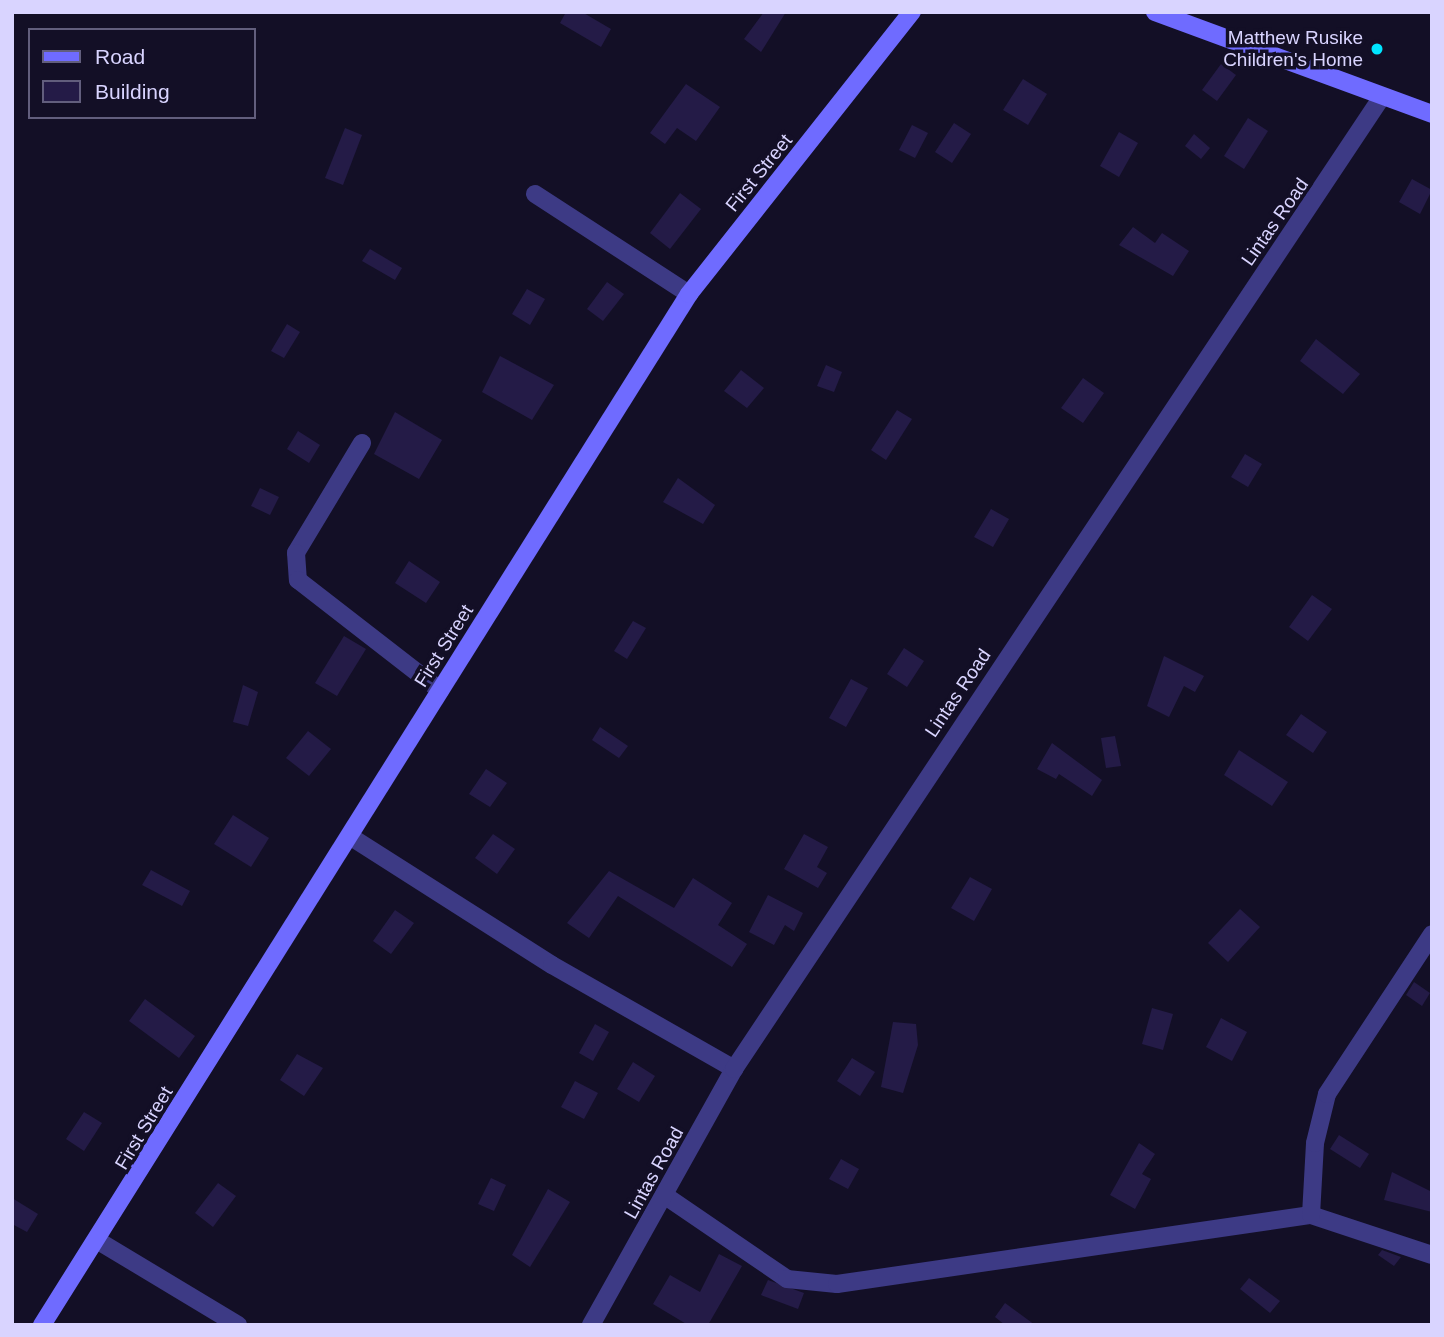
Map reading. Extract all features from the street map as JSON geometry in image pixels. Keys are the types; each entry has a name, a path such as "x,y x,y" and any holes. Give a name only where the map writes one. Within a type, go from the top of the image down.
{"street":[{"name":"First Street","path":"42,1325 100,1242 689,294 912,12"},
{"path":"1154,12 1432,114"},
{"name":"Lintas Road","path":"591,1325 667,1196 734,1069 1381,97"},
{"path":"535,194 689,294"},
{"path":"362,443 296,553 298,580 440,691"},
{"path":"351,837 552,965 734,1069"},
{"path":"1311,1215 1315,1143 1327,1094 1432,934"},
{"path":"667,1196 787,1279 837,1284 1311,1215 1432,1255"},
{"path":"100,1242 238,1325"}],"building":[{"path":"566,12 582,12 611,29 601,47 560,23"},
{"path":"764,12 786,12 761,52 744,39"},
{"path":"1221,64 1236,75 1217,101 1202,90"},
{"path":"1023,79 1047,94 1028,125 1003,110"},
{"path":"686,84 720,107 696,141 677,128 665,144 650,133"},
{"path":"1248,118 1268,131 1244,169 1224,156"},
{"path":"954,123 971,134 952,163 935,152"},
{"path":"912,125 928,133 915,158 899,150"},
{"path":"345,128 362,135 343,185 325,178"},
{"path":"1119,132 1138,143 1119,177 1100,166"},
{"path":"1194,134 1210,148 1201,159 1185,146"},
{"path":"1412,179 1432,190 1420,214 1399,202"},
{"path":"680,193 701,209 670,249 650,233"},
{"path":"1133,227 1155,243 1162,233 1189,251 1173,276 1119,245"},
{"path":"370,249 402,268 395,280 362,261"},
{"path":"607,282 624,294 603,321 587,309"},
{"path":"527,289 545,299 530,325 512,314"},
{"path":"287,324 300,332 284,358 271,351"},
{"path":"1316,339 1360,374 1343,394 1300,361"},
{"path":"500,356 554,385 532,420 482,392"},
{"path":"826,365 842,372 834,392 817,386"},
{"path":"741,370 764,388 747,408 724,391"},
{"path":"1083,378 1104,393 1083,423 1061,408"},
{"path":"897,410 912,419 886,460 871,450"},
{"path":"395,412 442,440 419,479 374,454"},
{"path":"298,431 320,445 309,463 287,449"},
{"path":"1245,454 1262,464 1248,487 1231,477"},
{"path":"678,478 715,505 703,524 663,502"},
{"path":"260,488 279,497 270,515 251,506"},
{"path":"991,509 1009,519 993,547 974,537"},
{"path":"409,561 440,582 426,603 395,583"},
{"path":"1312,595 1332,609 1308,641 1289,627"},
{"path":"633,621 646,628 627,659 614,651"},
{"path":"344,636 366,649 337,696 315,683"},
{"path":"904,648 924,661 907,687 887,674"},
{"path":"1164,656 1204,676 1195,692 1184,686 1169,717 1147,706"},
{"path":"851,679 868,688 846,727 829,718"},
{"path":"243,685 258,692 248,726 233,722"},
{"path":"1301,714 1327,732 1313,753 1286,735"},
{"path":"600,727 628,746 619,758 592,740"},
{"path":"308,731 331,749 309,776 286,758"},
{"path":"1115,736 1121,766 1106,768 1101,738"},
{"path":"1052,743 1102,780 1092,796 1059,774 1056,779 1037,769"},
{"path":"1239,750 1288,782 1272,806 1224,775"},
{"path":"486,769 507,783 490,807 469,794"},
{"path":"233,815 269,838 251,867 214,844"},
{"path":"493,834 515,849 497,874 475,858"},
{"path":"804,834 828,847 817,867 827,873 818,888 784,869"},
{"path":"151,870 190,891 182,906 142,885"},
{"path":"609,871 674,908 693,878 732,903 718,925 747,944 732,967 618,896 589,938 567,923"},
{"path":"970,877 992,889 974,921 951,908"},
{"path":"768,895 803,913 794,931 785,925 774,945 749,932"},
{"path":"1240,909 1260,927 1228,962 1208,943"},
{"path":"395,910 414,923 391,954 373,941"},
{"path":"1414,982 1430,993 1422,1006 1406,995"},
{"path":"145,999 195,1036 179,1058 129,1021"},
{"path":"1152,1008 1173,1014 1163,1050 1142,1044"},
{"path":"1221,1018 1247,1032 1232,1061 1206,1047"},
{"path":"893,1022 916,1024 918,1045 903,1093 881,1087"},
{"path":"595,1024 609,1032 593,1061 579,1053"},
{"path":"297,1054 323,1068 304,1096 280,1080"},
{"path":"852,1058 875,1072 860,1096 837,1081"},
{"path":"633,1062 655,1076 639,1102 617,1089"},
{"path":"575,1081 598,1093 584,1119 561,1107"},
{"path":"84,1112 102,1123 84,1151 66,1139"},
{"path":"1339,1135 1369,1154 1360,1168 1330,1149"},
{"path":"1139,1143 1155,1154 1142,1174 1151,1179 1135,1209 1110,1195"},
{"path":"841,1159 859,1169 848,1189 829,1179"},
{"path":"1392,1172 1432,1192 1432,1212 1384,1200"},
{"path":"491,1178 506,1185 494,1211 478,1204"},
{"path":"218,1183 236,1196 213,1227 195,1213"},
{"path":"548,1189 570,1202 530,1267 512,1255"},
{"path":"12,1198 38,1214 27,1232 12,1224"},
{"path":"1382,1250 1401,1257 1394,1266 1378,1255"},
{"path":"719,1254 742,1266 708,1325 688,1325 653,1304 670,1275 700,1292"},
{"path":"1249,1278 1280,1301 1270,1313 1240,1289"},
{"path":"768,1280 804,1293 798,1309 761,1295"},
{"path":"1005,1303 1035,1325 1005,1325 995,1317"}],"place":[{"name":"Matthew Rusike Children's Home","path":"1377,49"}]}
